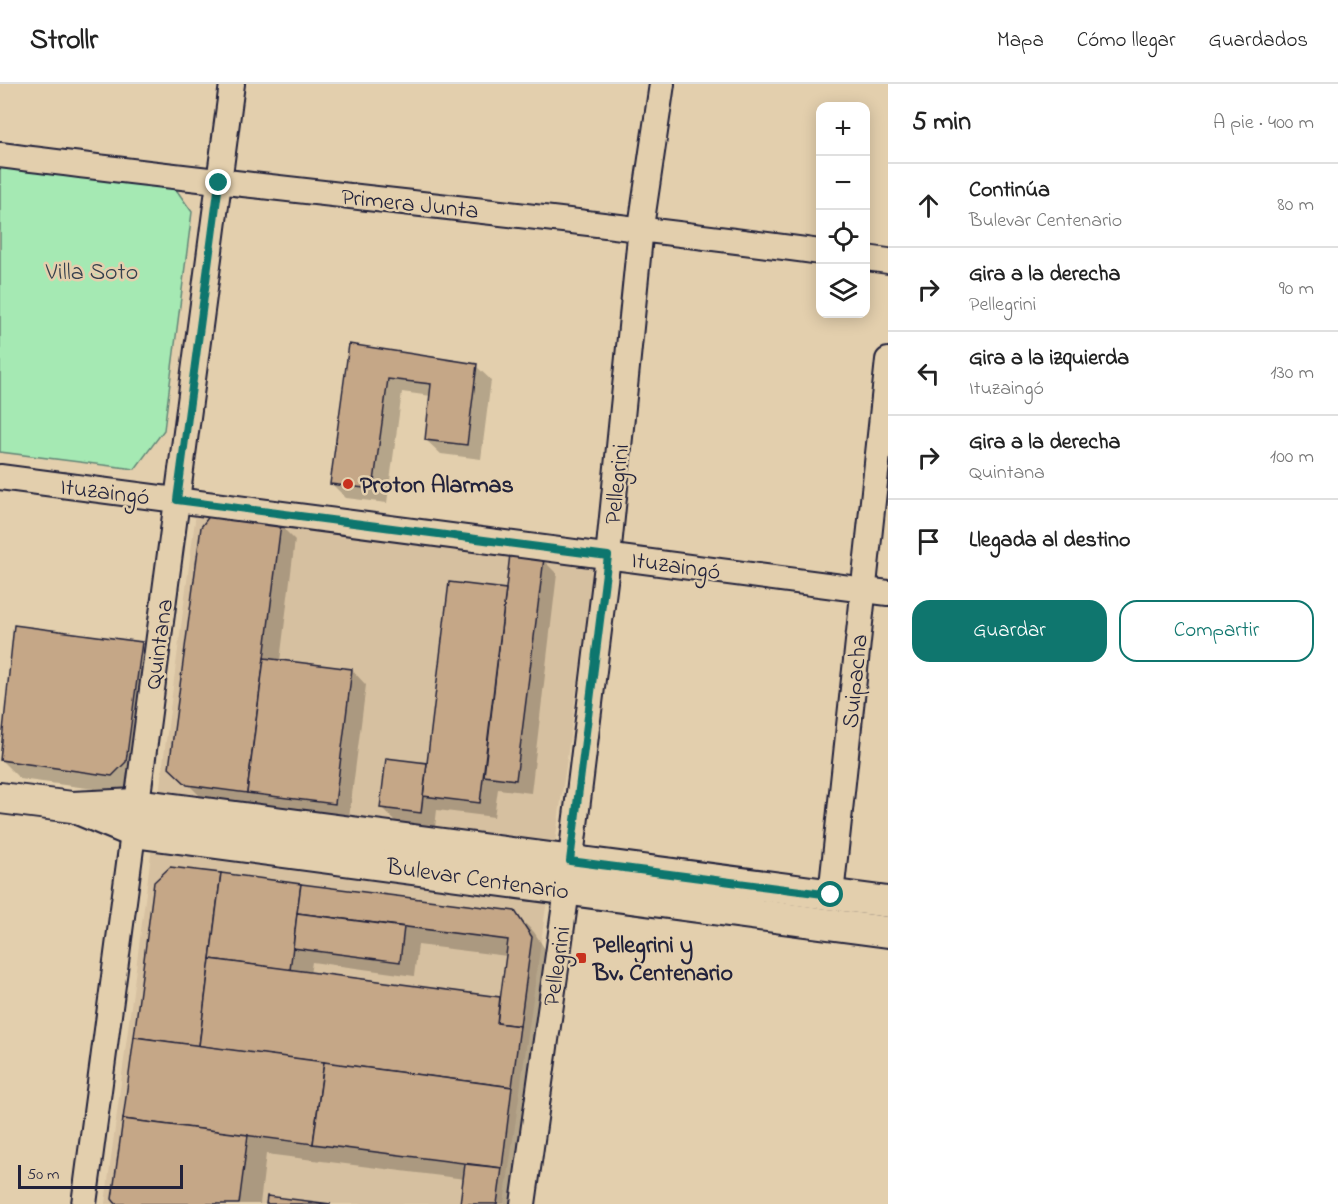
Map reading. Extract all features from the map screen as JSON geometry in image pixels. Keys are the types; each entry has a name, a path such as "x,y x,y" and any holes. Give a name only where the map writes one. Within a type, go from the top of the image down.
{"main road":[{"name":"Bulevar Centenario","path":"0,798 569,875 888,932"},
{"name":"Bulevar Centenario","path":"569,875 831,895 888,902"}],"street":[{"name":"Quintana","path":"84,1204 232,84"},
{"name":"Pellegrini","path":"524,1204 569,875 608,556 641,227 662,84"},
{"name":"Primera Junta","path":"0,155 219,183 641,227 816,251"},
{"path":"870,259 888,261"},
{"name":"Suipacha","path":"831,895 888,360"},
{"name":"Ituzaingó","path":"0,477 888,593"}],"shaded area":[{"path":"196,513 594,567 504,1204 105,1204"}],"green space":[{"name":"Villa Soto","path":"0,166 175,188 192,212 164,430 135,469 0,452"}],"building":[{"path":"349,344 477,364 467,445 425,440 431,384 388,379 373,489 330,484"},
{"path":"210,515 281,524 247,793 187,785 169,768 201,527"},
{"path":"510,554 544,558 516,780 484,776"},
{"path":"449,582 506,589 480,803 423,796"},
{"path":"14,625 142,642 126,762 112,776 0,760"},
{"path":"264,658 352,669 335,804 247,793"},
{"path":"386,758 427,763 421,813 380,808"},
{"path":"170,867 221,873 199,1046 134,1037 154,882"},
{"path":"221,873 301,884 290,970 210,959"},
{"path":"301,884 515,911 532,937 520,1026 497,1023 508,940 297,913"},
{"path":"297,913 404,927 400,962 293,948"},
{"path":"210,959 500,997 497,1023 520,1026 512,1087 199,1046"},
{"path":"134,1037 324,1062 313,1144 123,1119"},
{"path":"324,1062 512,1087 502,1168 313,1144"},
{"path":"123,1119 248,1135 239,1204 116,1204 112,1199"},
{"path":"465,1164 502,1168 497,1204 460,1204"},
{"path":"267,1196 331,1204 266,1204"}],"place":[{"name":"Proton Alarmas","path":"348,484"},
{"name":"Pellegrini y Bv. Centenario","path":"581,958"}],"route":[{"path":"219,183 177,500 608,556 570,861 831,895"}]}
